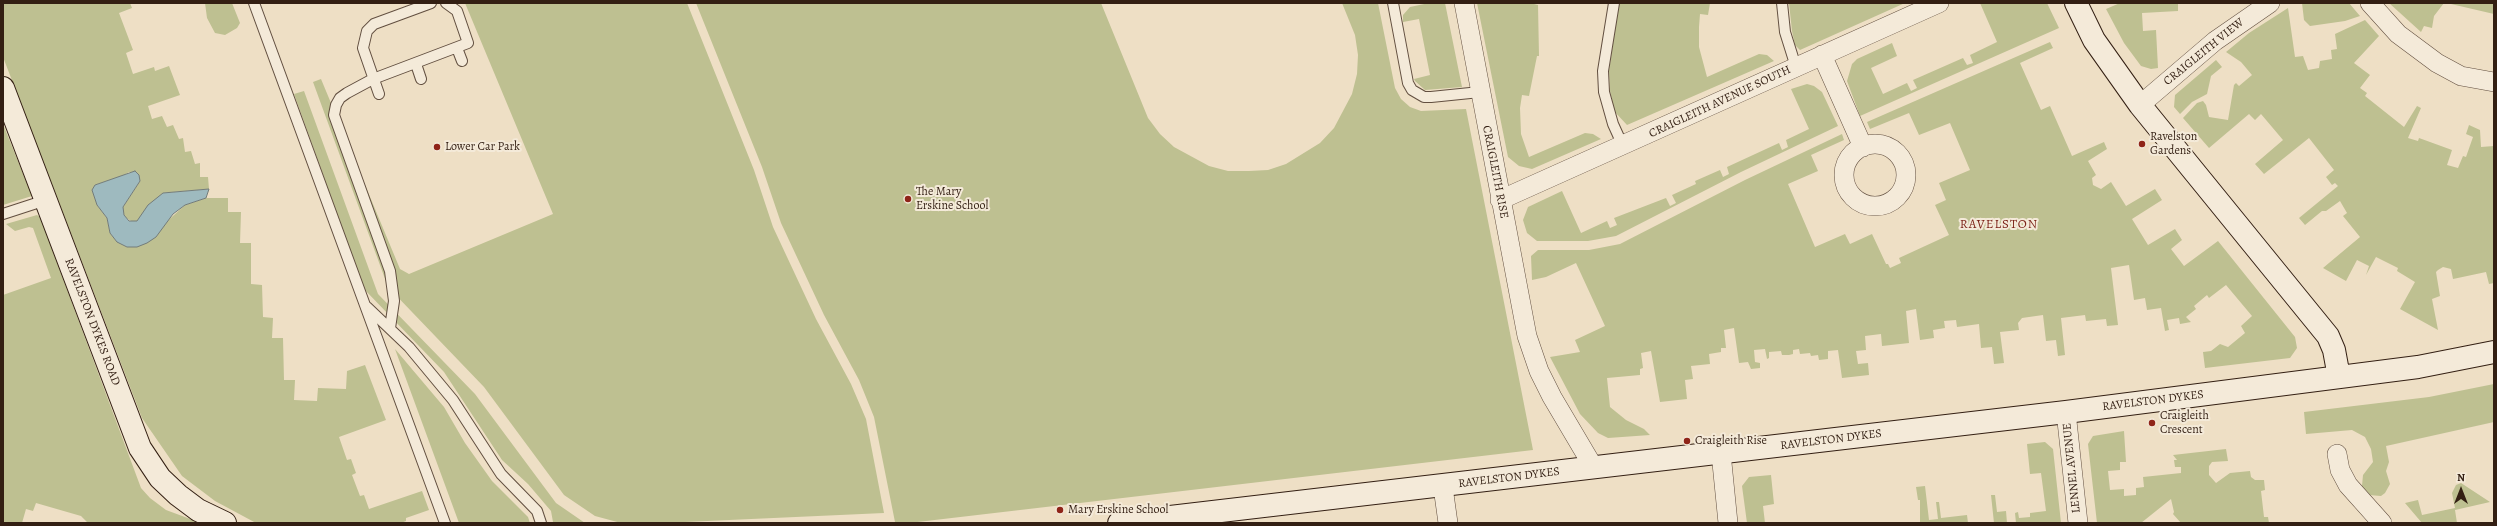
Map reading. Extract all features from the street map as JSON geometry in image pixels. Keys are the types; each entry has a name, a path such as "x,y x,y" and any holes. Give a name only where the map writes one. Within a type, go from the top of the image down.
{"street":[{"name":"CRAIGLEITH RISE","path":"1464,3 1500,200 1531,350 1552,397 1594,468"},
{"name":"CRAIGLEITH AVENUE SOUTH","path":"1500,200 1939,3"},
{"path":"2076,3 2094,40 2140,105 2328,336 2334,350 2339,377"},
{"name":"CRAIGLEITH VIEW","path":"2140,105 2215,41 2270,3"},
{"path":"2370,3 2398,34 2437,63 2462,76 2494,82"},
{"path":"1822,55 1863,146"},
{"name":"RAVELSTON DYKES ROAD","path":"3,88 140,448 156,473 178,495 203,513 225,523"},
{"name":"RAVELSTON DYKES","path":"1119,523 1443,487 2066,412 2436,364 2494,352"},
{"name":"LENNEL AVENUE","path":"2066,412 2078,523"},
{"path":"1721,453 1728,523"},
{"path":"2337,454 2340,470 2348,485 2382,523"},
{"path":"1443,487 1448,523"}],"lane":[{"path":"254,3 445,523"},
{"path":"379,94 363,48 367,31 374,24 431,3"},
{"path":"390,328 394,302 390,271 334,115 340,98 373,80 468,43 457,11 446,3"},
{"path":"1393,3 1408,83 1412,90 1424,97 1431,98 1480,92"},
{"path":"1614,3 1604,65 1604,92 1613,124 1623,146"},
{"path":"1782,3 1785,32 1796,67"},
{"path":"457,48 462,61"},
{"path":"416,64 421,78"},
{"path":"3,214 46,200"},
{"path":"365,305 409,347 453,400 501,474 537,510 541,523"}],"green space":[{"path":"3,3 130,3 132,8 119,13 133,50 126,53 133,74 154,67 155,71 169,66 180,95 148,106 152,119 162,116 167,127 173,125 179,139 183,138 185,152 191,151 195,164 200,163 200,177 208,177 209,189 163,193 137,221 133,222 126,218 122,211 123,207 140,181 137,173 129,172 123,176 95,185 97,205 107,218 110,233 118,242 127,247 156,237 163,225 185,205 206,198 228,198 228,212 241,212 240,243 251,243 251,284 262,285 263,317 273,318 272,338 283,338 284,380 295,380 294,400 317,401 318,388 346,389 347,371 365,365 386,420 339,437 347,460 351,459 356,473 352,475 360,496 364,495 369,509 422,491 429,510 406,518 406,521 401,523 256,523 215,501 182,476 142,418 3,57"},
{"path":"205,3 232,3 240,23 237,28 225,35 215,33 207,18"},
{"path":"465,3 687,3 754,170 773,227 816,319 851,384 866,419 884,513 663,523 621,523 595,516 564,495 484,387 388,287 313,82 321,79 400,269 409,274 553,214"},
{"path":"696,3 1101,3 1148,118 1160,134 1174,147 1209,166 1228,171 1249,171 1268,170 1286,164 1320,143 1334,128 1352,94 1357,74 1358,55 1355,35 1342,3 1378,3 1395,88 1401,99 1410,107 1421,111 1466,109 1533,450 909,523 895,522 874,417 859,380 824,315 781,223 762,167"},
{"path":"1429,3 1445,3 1462,87 1425,90 1414,79 1430,75 1419,19 1403,22 1403,15 1410,7"},
{"path":"1477,3 1530,3 1538,5 1539,56 1537,56 1529,96 1522,95 1520,108 1521,134 1529,157 1585,133 1593,134 1601,139 1532,169 1519,166 1508,157"},
{"path":"1619,3 1710,3 1708,15 1700,14 1699,27 1699,47 1707,77 1759,54 1767,55 1774,61 1627,125 1614,111 1610,91 1609,71"},
{"path":"1789,3 1905,3 1800,50 1795,45"},
{"path":"1980,3 2047,3 2059,28 1860,116 1847,81 1852,64 1857,59 1892,43 1897,56 1871,68 1883,94 1907,83 1911,91 1917,88 1913,80 1963,58 1967,65 1973,63 1970,55 1997,42"},
{"path":"2120,3 2178,3 2178,11 2142,13 2143,31 2156,30 2158,68 2151,69 2141,66 2124,43 2106,9"},
{"path":"2302,3 2349,3 2360,16 2345,21 2310,26 2304,20"},
{"path":"2389,3 2444,3 2434,16 2432,28 2424,26 2421,32"},
{"path":"2494,3 2494,14 2451,4"},
{"path":"2288,8 2295,57 2303,56 2308,70 2319,68 2320,61 2332,59 2331,50 2337,49 2335,34 2365,20 2379,36 2354,63 2370,75 2360,88 2367,93 2365,96 2404,127 2417,106 2421,108 2408,138 2418,141 2419,138 2452,150 2447,165 2458,168 2463,156 2466,157 2473,137 2466,134 2469,125 2480,130 2481,147 2494,146 2494,283 2489,284 2486,272 2453,279 2451,269 2443,267 2438,270 2436,272 2440,296 2432,299 2438,330 2400,309 2415,282 2397,271 2398,268 2376,257 2366,275 2369,266 2357,260 2346,281 2323,268 2360,237 2343,216 2347,213 2340,201 2326,211 2322,211 2305,225 2299,218 2338,186 2335,183 2332,185 2326,177 2334,170 2309,138 2264,174 2255,164 2283,140 2261,114 2255,120 2249,114 2209,148 2183,118 2197,103 2203,101 2206,105 2209,117 2228,120 2234,85 2236,83 2239,86 2252,75 2241,62 2226,52 2249,33"},
{"path":"2050,42 2053,48 2020,63 2041,110 2050,106 2072,156 2104,142 2107,149 2088,161 2096,175 2092,178 2093,185 2101,189 2111,182 2126,206 2155,189 2162,200 2132,219 2148,245 2175,229 2182,240 2171,249 2184,266 2218,241 2295,337 2297,348 2290,358 2205,368 2203,352 2211,351 2220,344 2228,347 2245,333 2241,326 2252,316 2226,285 2209,298 2207,295 2194,306 2196,309 2186,317 2191,322 2180,324 2179,318 2167,320 2169,330 2165,331 2161,308 2147,310 2145,298 2134,300 2129,265 2111,268 2118,325 2107,326 2106,319 2086,321 2085,315 2061,318 2065,355 2058,356 2056,340 2046,341 2043,315 2022,318 2018,323 2019,330 2000,332 2004,363 1994,364 1992,347 1981,348 1979,324 1957,327 1956,320 1944,321 1945,328 1933,330 1934,338 1920,340 1916,309 1906,311 1909,343 1882,346 1881,334 1865,336 1866,350 1856,351 1858,364 1868,363 1869,375 1842,378 1838,350 1828,351 1828,359 1819,360 1818,355 1811,356 1810,353 1800,354 1799,349 1793,350 1793,354 1789,355 1782,355 1781,351 1769,352 1769,358 1767,359 1765,349 1754,350 1755,362 1760,363 1760,368 1751,369 1748,362 1739,363 1734,328 1724,330 1726,348 1721,348 1721,352 1709,354 1710,364 1691,366 1693,379 1685,380 1687,399 1660,402 1651,351 1641,353 1643,368 1640,369 1640,375 1607,378 1610,407 1626,420 1644,429 1650,435 1608,438 1598,433 1580,414 1550,357 1580,352 1575,340 1605,326 1576,263 1546,277 1532,280 1531,256 1538,250 1589,250 1620,244 1745,180 1842,134 1844,140 1811,155 1818,171 1788,184 1815,247 1845,234 1850,244 1872,234 1886,264 1888,264 1890,268 1901,263 1899,258 1949,235 1935,205 1946,200 1939,183 1970,170 1950,123 1919,135 1909,113 1870,129 1867,122"},
{"path":"2216,60 2222,67 2211,76 2207,94 2192,102 2180,114 2174,107 2175,95"},
{"path":"1807,84 1814,86 1822,92 1838,126 1741,172 1616,236 1588,241 1537,241 1527,233 1523,220 1528,207 1562,191 1581,233 1607,221 1610,228 1617,225 1614,218 1666,198 1670,206 1676,203 1672,195 1696,184 1695,181 1720,170 1723,177 1729,174 1727,167 1779,143 1782,150 1788,147 1786,140 1809,129 1791,89"},
{"path":"304,91 378,294 475,394 556,503 585,523 553,522 551,511 528,484 502,460 444,372 364,289 294,94"},
{"path":"3,124 32,196 3,205"},
{"path":"37,215 40,217 141,488 150,498 166,510 201,523 88,523 81,516 36,503 33,511 26,509 22,523 3,523 3,295 51,278 33,228 29,227 15,231 6,224"},
{"path":"395,349 444,407 465,443 492,481 528,517 530,523 459,523"},
{"path":"2494,384 2494,422 2386,446 2389,462 2386,471 2390,484 2385,493 2381,496 2369,495 2362,486 2363,475 2373,462 2371,449 2365,437 2352,430 2306,434 2304,412 2429,397"},
{"path":"2124,431 2126,462 2120,462 2120,470 2108,471 2110,490 2124,489 2124,496 2136,495 2136,488 2144,487 2143,477 2181,473 2181,467 2175,467 2174,460 2177,460 2173,455 2226,449 2228,461 2212,462 2209,466 2209,475 2216,483 2230,473 2250,471 2251,477 2255,480 2264,480 2265,490 2261,491 2264,517 2268,517 2269,523 2181,523 2173,514 2174,512 2171,499 2141,523 2097,523 2088,444 2093,436"},
{"path":"2045,442 2053,449 2061,523 2016,523 2015,513 2018,512 2019,518 2030,517 2030,513 2046,511 2041,473 2030,474 2027,444"},
{"path":"1771,475 1774,504 1763,506 1765,523 1747,523 1742,486 1749,477"},
{"path":"2461,483 2490,502 2455,510 2457,523 2422,523 2405,503 2418,500 2422,515 2455,508 2452,493 2456,485"},
{"path":"1925,486 1929,520 1938,519 1936,502 1939,502 1941,518 1967,515 1968,523 1920,523 1920,500 1918,500 1916,487"},
{"path":"1991,495 1995,495 1997,512 2006,511 2007,523 1994,523"}],"water":[{"path":"135,171 139,175 140,181 123,207 124,215 129,221 137,221 148,205 163,193 209,189 206,198 185,205 173,214 156,237 137,247 127,247 117,242 110,233 107,218 97,205 92,190 95,185"}],"place":[{"name":"Ravelston Gardens","path":"2142,144"},
{"name":"Lower Car Park","path":"437,147"},
{"name":"The Mary Erskine School","path":"908,199"},
{"name":"Craigleith Crescent","path":"2152,423"},
{"name":"Craigleith Rise","path":"1687,441"},
{"name":"Mary Erskine School","path":"1060,510"}],"district":[{"name":"RAVELSTON","path":"1999,225"}]}
